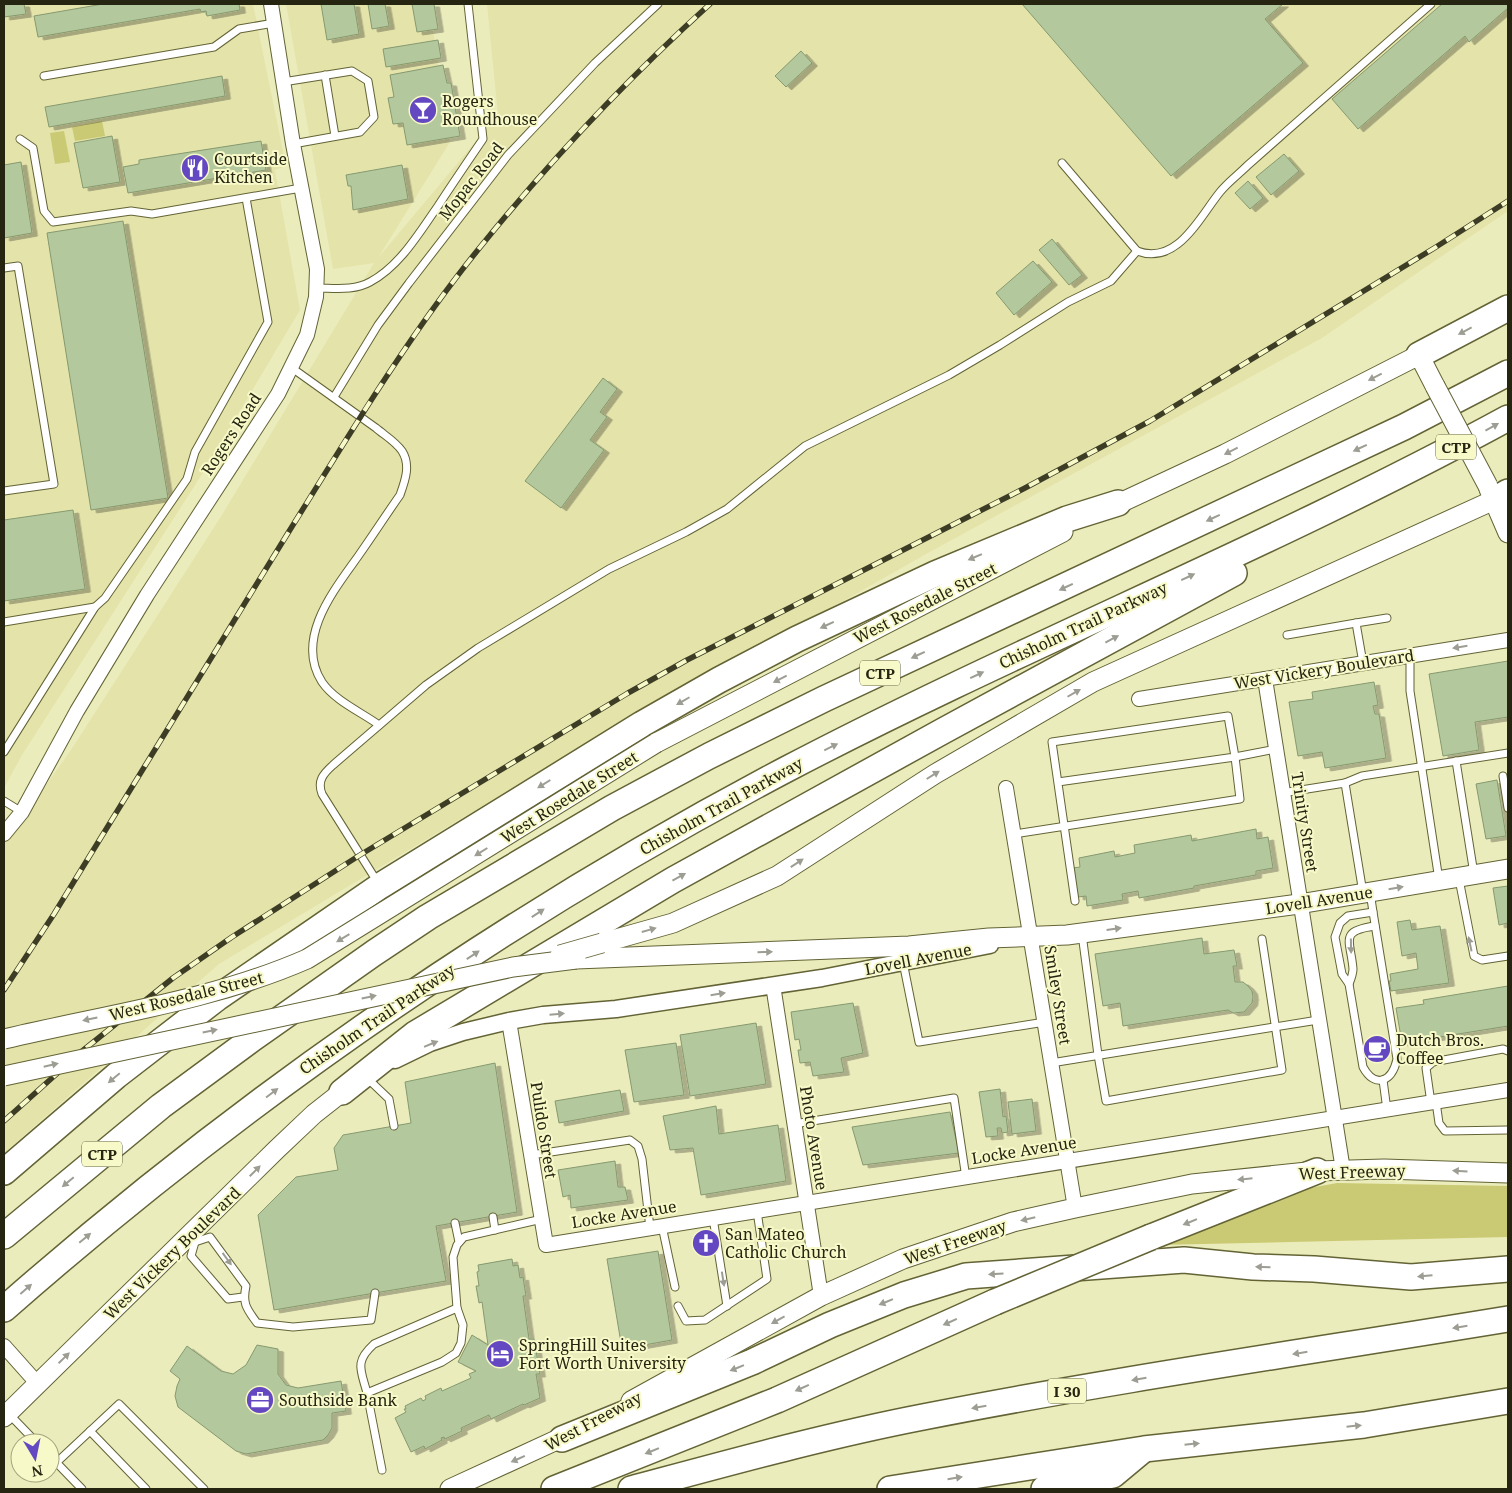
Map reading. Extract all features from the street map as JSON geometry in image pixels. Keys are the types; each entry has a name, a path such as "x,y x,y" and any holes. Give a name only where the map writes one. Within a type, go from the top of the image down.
{"highway":[{"path":"1419,355 1508,308"},
{"name":"CTP","path":"4,1236 118,1140 202,1075 374,953 484,883 655,784 824,699 1404,427 1508,373"},
{"name":"Chisholm Trail Parkway","path":"4,1309 114,1214 233,1122 344,1040 553,903 684,825 821,752 943,691 1219,563 1446,452 1508,418"},
{"path":"342,1092 415,1034 665,885 942,731 1239,570 1357,496"},
{"path":"4,1172 116,1076 217,998 380,886 642,724 797,639 934,574 1067,519 1118,503"},
{"path":"554,1489 777,1400 995,1302 1317,1171"},
{"path":"562,1439 752,1362 839,1321 904,1295 966,1276 1184,1260 1253,1267 1314,1269 1411,1277 1508,1269"},
{"name":"I 30","path":"631,1489 812,1442 923,1417 1218,1365 1508,1319"},
{"path":"890,1489 1144,1449 1364,1424 1508,1401"},
{"path":"1044,1489 1113,1475 1144,1449"}],"main road":[{"path":"1118,503 1225,454 1419,355 1497,493 1508,533"},
{"path":"4,1076 513,967 673,923 777,876 935,774 1093,682 1497,493"},
{"name":"West Rosedale Street","path":"4,1039 244,984 307,959 656,743 1118,503"},
{"name":"Lovell Avenue","path":"1031,938 1299,904 1508,869"},
{"path":"513,967 576,959 909,946 989,938 1031,938"},
{"name":"West Vickery Boulevard","path":"6,1414 192,1239 295,1132 342,1092"},
{"name":"West Freeway","path":"451,1489 562,1439 821,1296 904,1259 1013,1222 1192,1184 1317,1171 1428,1169 1508,1173"}],"street":[{"name":"Rogers Road","path":"4,834 22,812 77,712 147,596 278,394 307,335 317,288 316,269 293,144 271,4"},
{"name":"West Vickery Boulevard","path":"1139,699 1508,640"},
{"name":"Trinity Street","path":"1265,679 1299,904 1343,1170"},
{"name":"Smiley Street","path":"1006,788 1075,1208"},
{"name":"Lovell Avenue","path":"342,1092 385,1065 430,1043 463,1032 509,1021 543,1015 616,1009 773,985 1031,938"},
{"name":"Photo Avenue","path":"773,985 821,1296"},
{"name":"Pulido Street","path":"509,1021 546,1245"},
{"name":"Locke Avenue","path":"546,1245 1508,1090"},
{"path":"4,1346 38,1383"}],"lane":[{"name":"Mopac Road","path":"317,288 357,287 379,277 410,246 483,139 468,4"},
{"name":"Mopac Road","path":"334,398 378,325 508,155 595,63 658,4"},
{"path":"1062,163 1136,251 1147,254 1160,254 1176,246 1181,241 1222,190 1248,165 1431,4"},
{"path":"44,76 214,46 239,30 274,23"},
{"path":"283,82 352,71 368,81 374,117 360,132 293,144"},
{"path":"325,75 335,136"},
{"path":"20,140 33,148 44,211 53,222 131,211 152,214 301,188"},
{"path":"4,752 95,607 105,598 187,479 195,452 268,322 246,198"},
{"path":"380,886 322,794 319,786 325,773 426,685 478,648 609,569 686,532 727,509 805,446 941,379 979,358 1068,302 1111,281 1119,274 1136,251"},
{"path":"4,268 18,266 54,484 4,491"},
{"path":"292,368 394,442 402,452 407,465 406,480 400,495 334,591 321,614 313,648 315,666 323,682 336,696 379,725"},
{"path":"4,622 95,607"},
{"path":"1288,634 1387,618"},
{"path":"1356,623 1363,663"},
{"path":"1410,656 1410,691 1440,880"},
{"path":"1014,834 1063,827 1240,799 1228,716 1052,742 1063,827 1075,901"},
{"path":"1058,782 1235,757 1276,749"},
{"path":"1282,793 1345,783 1362,776 1508,753"},
{"path":"1456,761 1474,956 1482,960 1508,956"},
{"path":"1503,776 1508,808"},
{"path":"1345,783 1366,893 1373,912 1397,1059 1395,1068 1390,1076 1382,1080 1375,1080 1368,1075 1363,1067 1349,984 1342,974 1335,936 1340,922 1348,916 1373,912"},
{"path":"4,800 22,812"},
{"path":"1349,984 1353,971 1349,943 1352,933 1359,928 1375,926"},
{"path":"1082,933 1106,1101 1282,1070 1262,939"},
{"path":"903,962 919,1042 1045,1022"},
{"path":"1051,1063 1318,1020"},
{"path":"1508,1051 1503,1049 1433,1062 1426,1068 1439,1123 1445,1131 1508,1130"},
{"path":"366,1077 389,1099 394,1126"},
{"path":"1382,1080 1387,1110"},
{"path":"794,1124 954,1098 966,1178"},
{"path":"531,1155 630,1140 638,1146 656,1227 675,1286"},
{"path":"678,1306 686,1321 705,1320 767,1279 757,1211"},
{"path":"493,1217 495,1230"},
{"path":"713,1218 727,1306"},
{"path":"367,1393 442,1362 456,1353 462,1343 463,1326 457,1308 453,1258 459,1242 464,1237 542,1220"},
{"path":"456,1223 459,1242"},
{"path":"243,1297 228,1299 191,1256 192,1239 210,1237 246,1286 243,1297 246,1308 257,1323 293,1327 372,1320 375,1293"},
{"path":"382,1470 360,1366 364,1353 374,1344 457,1308"},
{"path":"60,1459 119,1404 204,1489"},
{"path":"6,1414 26,1433"},
{"path":"90,1431 146,1489"},
{"path":"60,1467 82,1489"}],"shaded area":[{"path":"4,4 253,4 286,166 275,170 300,310 206,468 22,755 4,788"},
{"path":"286,4 429,4 450,142 378,258 498,115 487,4 1508,4 1508,211 1322,338 926,554 457,821 219,964 4,1153 4,844 71,750 220,518 374,263 333,269"},
{"path":"102,121 105,136 75,141 72,127"},
{"path":"64,131 70,162 55,164 50,133"},
{"path":"1337,1183 1508,1186 1508,1237 1157,1245 1299,1190"}],"building":[{"path":"4,4 24,4 26,14 4,17"},
{"path":"103,4 239,4 240,10 207,16 206,11 201,12 200,9 38,37 34,16"},
{"path":"321,4 354,4 359,34 327,40"},
{"path":"368,4 385,4 389,26 372,29"},
{"path":"412,4 434,4 438,29 417,32"},
{"path":"1022,4 1283,4 1265,19 1303,63 1171,176"},
{"path":"1442,4 1508,4 1508,8 1469,42 1465,36 1358,129 1332,99"},
{"path":"438,40 441,58 386,67 383,49"},
{"path":"801,51 812,63 786,87 775,76"},
{"name":"Rogers Roundhouse","path":"443,65 447,83 451,83 460,136 407,145 403,123 393,124 388,98 394,97 390,75"},
{"path":"222,76 225,96 49,127 45,107"},
{"path":"112,136 120,182 83,188 74,143"},
{"name":"Courtside Kitchen","path":"261,141 266,170 128,193 123,167 139,164 139,160"},
{"path":"1284,154 1299,171 1271,195 1256,177"},
{"path":"21,162 32,233 4,238 4,165"},
{"path":"402,165 408,199 353,210 351,186 348,186 346,175"},
{"path":"1248,181 1263,198 1250,209 1235,193"},
{"path":"123,221 168,498 91,510 47,233"},
{"path":"1052,239 1082,275 1069,285 1039,250"},
{"path":"1033,261 1052,282 1014,315 996,293"},
{"path":"603,378 617,389 600,412 607,417 590,440 604,450 561,508 525,481"},
{"path":"73,510 85,589 4,601 4,520"},
{"path":"1508,661 1508,717 1475,722 1479,750 1443,756 1429,674"},
{"path":"1374,682 1378,705 1373,706 1375,714 1379,714 1386,758 1325,768 1322,752 1298,756 1289,702 1313,699 1312,692"},
{"path":"1497,780 1506,836 1486,839 1476,784"},
{"path":"1256,829 1257,839 1268,837 1273,868 1256,871 1256,875 1139,898 1138,891 1122,894 1123,900 1087,906 1086,896 1078,897 1073,868 1080,867 1079,858 1114,851 1115,857 1135,853 1134,845 1191,835 1192,841"},
{"path":"1508,886 1508,923 1499,925 1493,888"},
{"path":"1410,920 1412,930 1440,926 1449,983 1391,991 1390,974 1418,969 1416,953 1402,956 1397,922"},
{"path":"1202,938 1204,954 1234,950 1237,966 1233,966 1235,982 1243,982 1248,986 1252,991 1253,997 1252,1003 1244,1012 1233,1013 1228,1010 1123,1026 1120,1003 1103,1006 1095,954"},
{"path":"1508,986 1508,1026 1402,1043 1396,1008 1424,1004 1423,1000"},
{"path":"853,1003 863,1053 841,1058 844,1072 813,1076 810,1062 800,1063 798,1050 801,1050 799,1039 795,1040 791,1012"},
{"path":"756,1023 766,1084 690,1096 680,1035"},
{"path":"676,1043 684,1095 634,1102 625,1050"},
{"path":"495,1063 517,1212 436,1226 446,1281 274,1310 258,1215 296,1177 338,1170 334,1148 343,1135 411,1123 405,1082"},
{"path":"1000,1089 1003,1117 1006,1116 1008,1132 1002,1133 1001,1128 997,1128 998,1136 986,1137 979,1092"},
{"path":"620,1090 624,1111 559,1123 555,1101"},
{"path":"1032,1099 1036,1131 1012,1134 1008,1102"},
{"path":"716,1106 719,1134 778,1125 786,1181 701,1195 693,1148 670,1150 663,1116"},
{"path":"950,1112 959,1153 863,1165 852,1127"},
{"path":"615,1161 618,1187 625,1187 628,1200 571,1208 570,1195 563,1197 558,1170"},
{"path":"658,1251 672,1340 622,1349 607,1259"},
{"name":"SpringHill Suites Fort Worth University","path":"512,1259 513,1266 518,1265 520,1278 523,1277 526,1296 523,1296 529,1339 534,1339 540,1374 536,1374 540,1398 491,1419 489,1415 461,1428 462,1431 445,1439 444,1437 441,1438 442,1440 425,1449 424,1446 411,1452 395,1418 406,1412 405,1406 421,1398 423,1401 426,1399 425,1396 441,1388 442,1391 471,1378 469,1374 476,1371 458,1362 472,1335 488,1345 482,1302 479,1303 476,1286 479,1286 478,1265"},
{"name":"Southside Bank","path":"257,1345 278,1349 278,1374 286,1385 298,1388 341,1381 346,1411 332,1413 332,1428 323,1440 246,1454 236,1451 178,1407 175,1396 180,1379 170,1371 187,1346 221,1371 233,1374 246,1365"}],"railway":[{"path":"4,990 54,914 355,425 451,284 504,218 560,154 618,92 710,4"},
{"path":"4,1121 81,1052 173,978 232,937 360,855 628,693 687,660 1025,488 1150,421 1508,201"}],"place":[{"name":"Rogers Roundhouse","path":"423,110"},
{"name":"Courtside Kitchen","path":"195,168"},
{"name":"Dutch Bros. Coffee","path":"1377,1049"},
{"name":"San Mateo Catholic Church","path":"706,1243"},
{"name":"SpringHill Suites Fort Worth University","path":"500,1354"},
{"name":"Southside Bank","path":"260,1400"}]}
